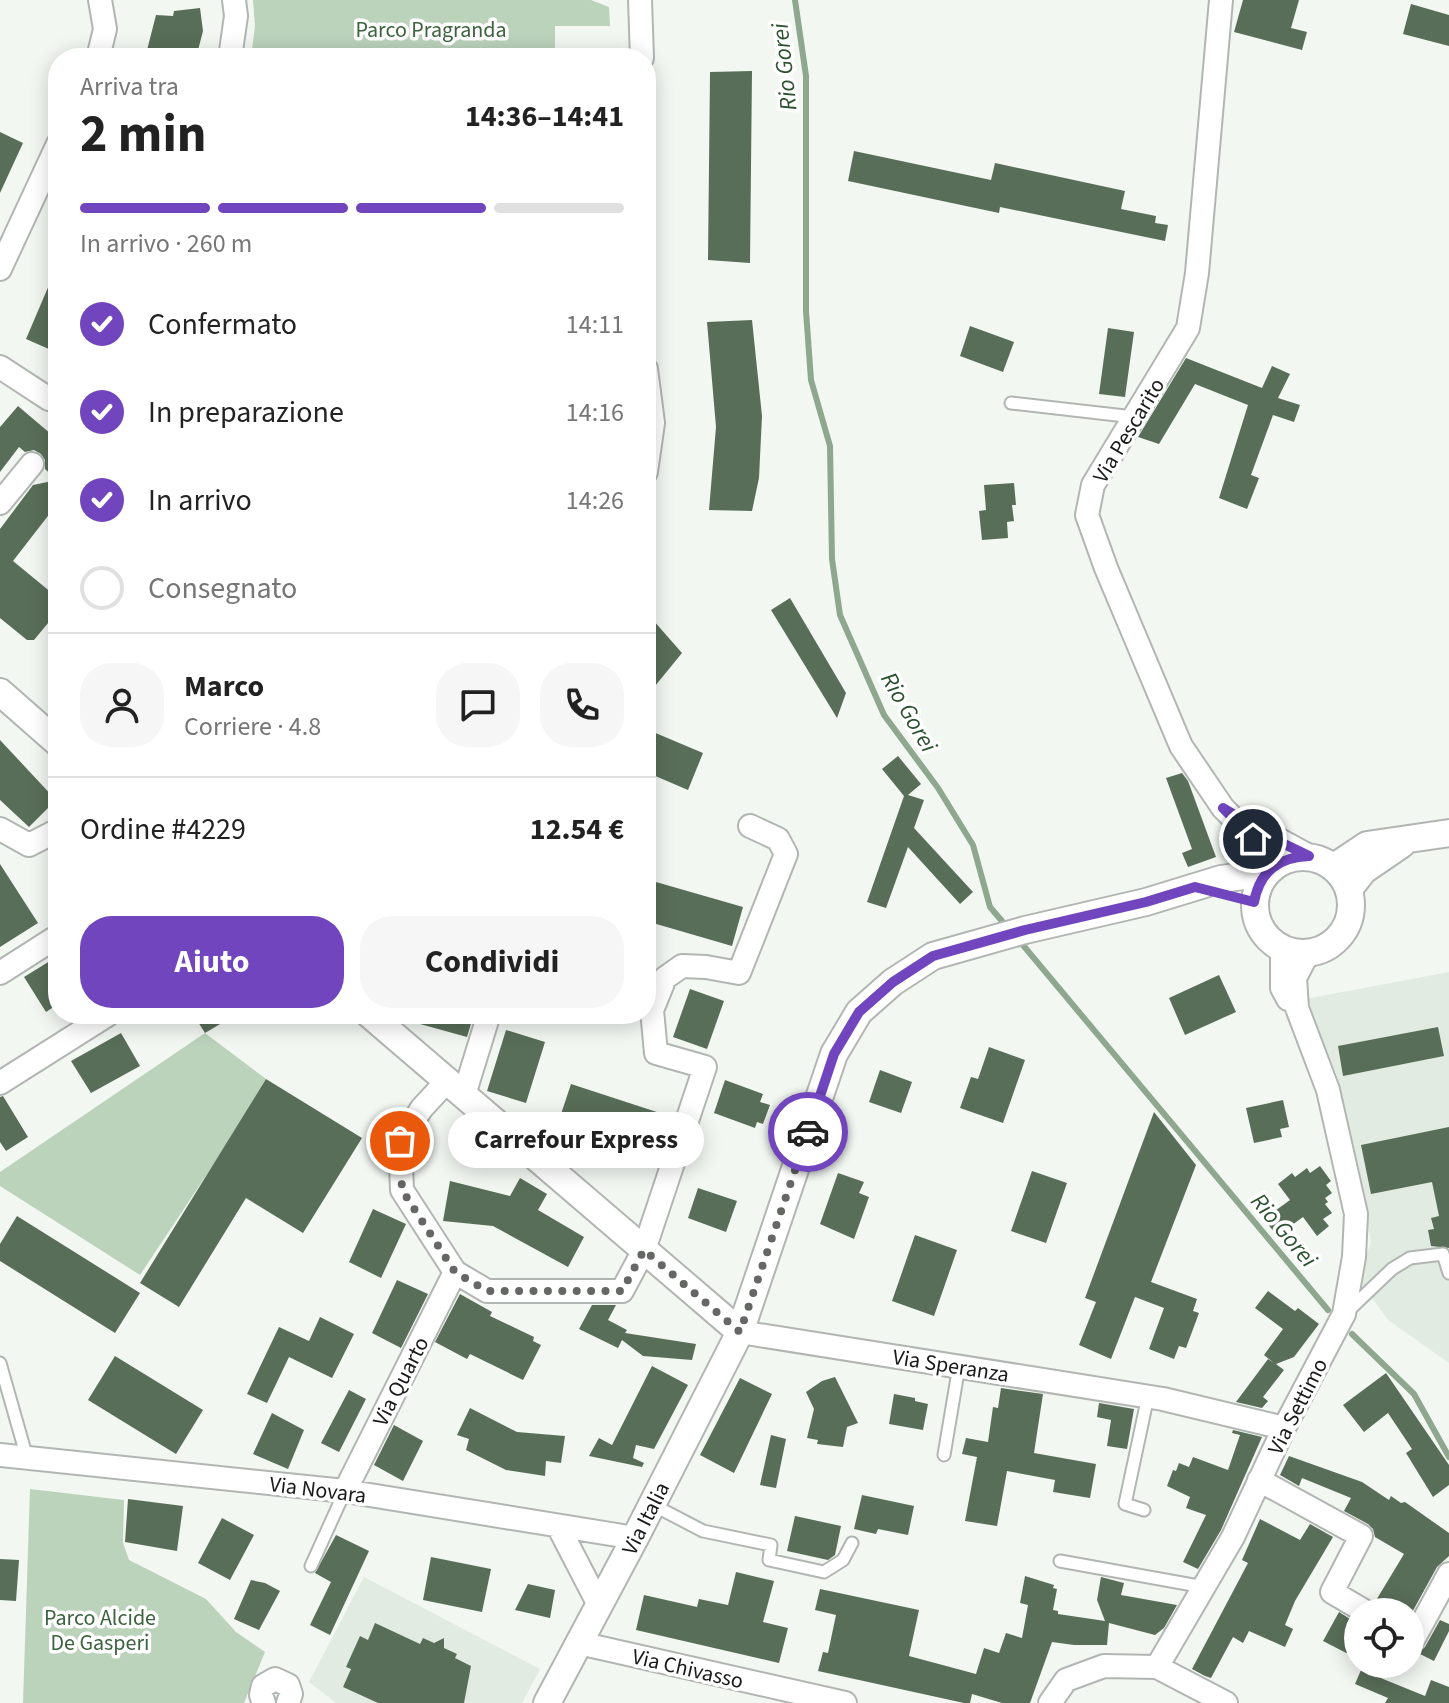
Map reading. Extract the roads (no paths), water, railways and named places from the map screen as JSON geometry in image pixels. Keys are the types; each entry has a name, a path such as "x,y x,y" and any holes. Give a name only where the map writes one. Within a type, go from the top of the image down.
{"street":[{"path":"100,0 105,29 100,48"},
{"path":"231,48 236,16 234,0"},
{"path":"640,0 642,48"},
{"name":"Via Pescarito","path":"1221,0 1197,273 1188,328 1093,485 1087,515 1181,746 1223,808 1271,868"},
{"path":"0,269 48,166"},
{"path":"0,367 48,398"},
{"path":"0,503 32,464"},
{"path":"0,692 48,734"},
{"path":"1223,808 1276,840 1334,867 1349,889 1351,915 1337,940 1323,949 1295,951 1270,940 1255,916 1254,902 1257,887 1271,868 1292,857 1309,856"},
{"path":"656,983 682,966 739,973 786,854 778,839 750,826"},
{"path":"0,829 29,845 48,835"},
{"path":"1334,867 1367,845 1388,840 1405,842 1449,833"},
{"path":"1349,889 1364,870 1405,842"},
{"name":"Via Italia","path":"547,1703 740,1332 834,1054 859,1012 893,982 933,956 1271,868"},
{"path":"1195,887 1254,902"},
{"path":"0,973 48,942"},
{"name":"Via Settimo","path":"1157,1667 1233,1537 1284,1428 1344,1314 1354,1257 1356,1214 1328,1090 1297,1008 1282,988 1295,951"},
{"path":"0,1083 93,1024"},
{"path":"382,1024 740,1332"},
{"path":"484,1024 455,1088 422,1108 400,1141 402,1190 455,1272 487,1291 622,1291 644,1250 705,1067 656,1053 653,1024"},
{"name":"Via Quarto","path":"345,1491 455,1272"},
{"name":"Via Speranza","path":"740,1332 1148,1396 1284,1428"},
{"name":"Via Novara","path":"0,1455 345,1491 635,1538"},
{"path":"1259,1480 1361,1536 1332,1592 1344,1599"},
{"path":"558,1526 599,1605"},
{"path":"1424,1620 1449,1574"},
{"name":"Via Chivasso","path":"579,1643 845,1703"},
{"path":"1050,1703 1066,1680 1104,1666 1157,1667 1219,1701"},
{"path":"264,1703 261,1690 266,1682 275,1679 288,1694 312,1703"}],"lane":[{"path":"1011,403 1135,417"},
{"path":"1344,1314 1392,1269 1410,1258 1443,1254 1449,1273"},
{"path":"0,1363 27,1458"},
{"path":"944,1455 959,1366"},
{"path":"1144,1510 1125,1504 1148,1396"},
{"path":"311,1566 345,1491"},
{"path":"652,1505 703,1531 771,1545 769,1560 824,1572 843,1560 852,1543"},
{"path":"1060,1561 1204,1587"}],"waterway":[{"name":"Rio Gorei","path":"795,0 806,76 806,311 811,380 830,446 832,559 840,615 884,715 938,788 973,845 990,907 1007,927"},
{"name":"Rio Gorei","path":"1017,938 1328,1310"},
{"path":"1352,1334 1414,1394 1449,1457"}],"place":[{"name":"Carrefour Express","path":"400,1141"}],"park label":[{"name":"Parco Pragranda","path":"431,29"},
{"name":"Parco Alcide De Gasperi","path":"100,1630"}]}
